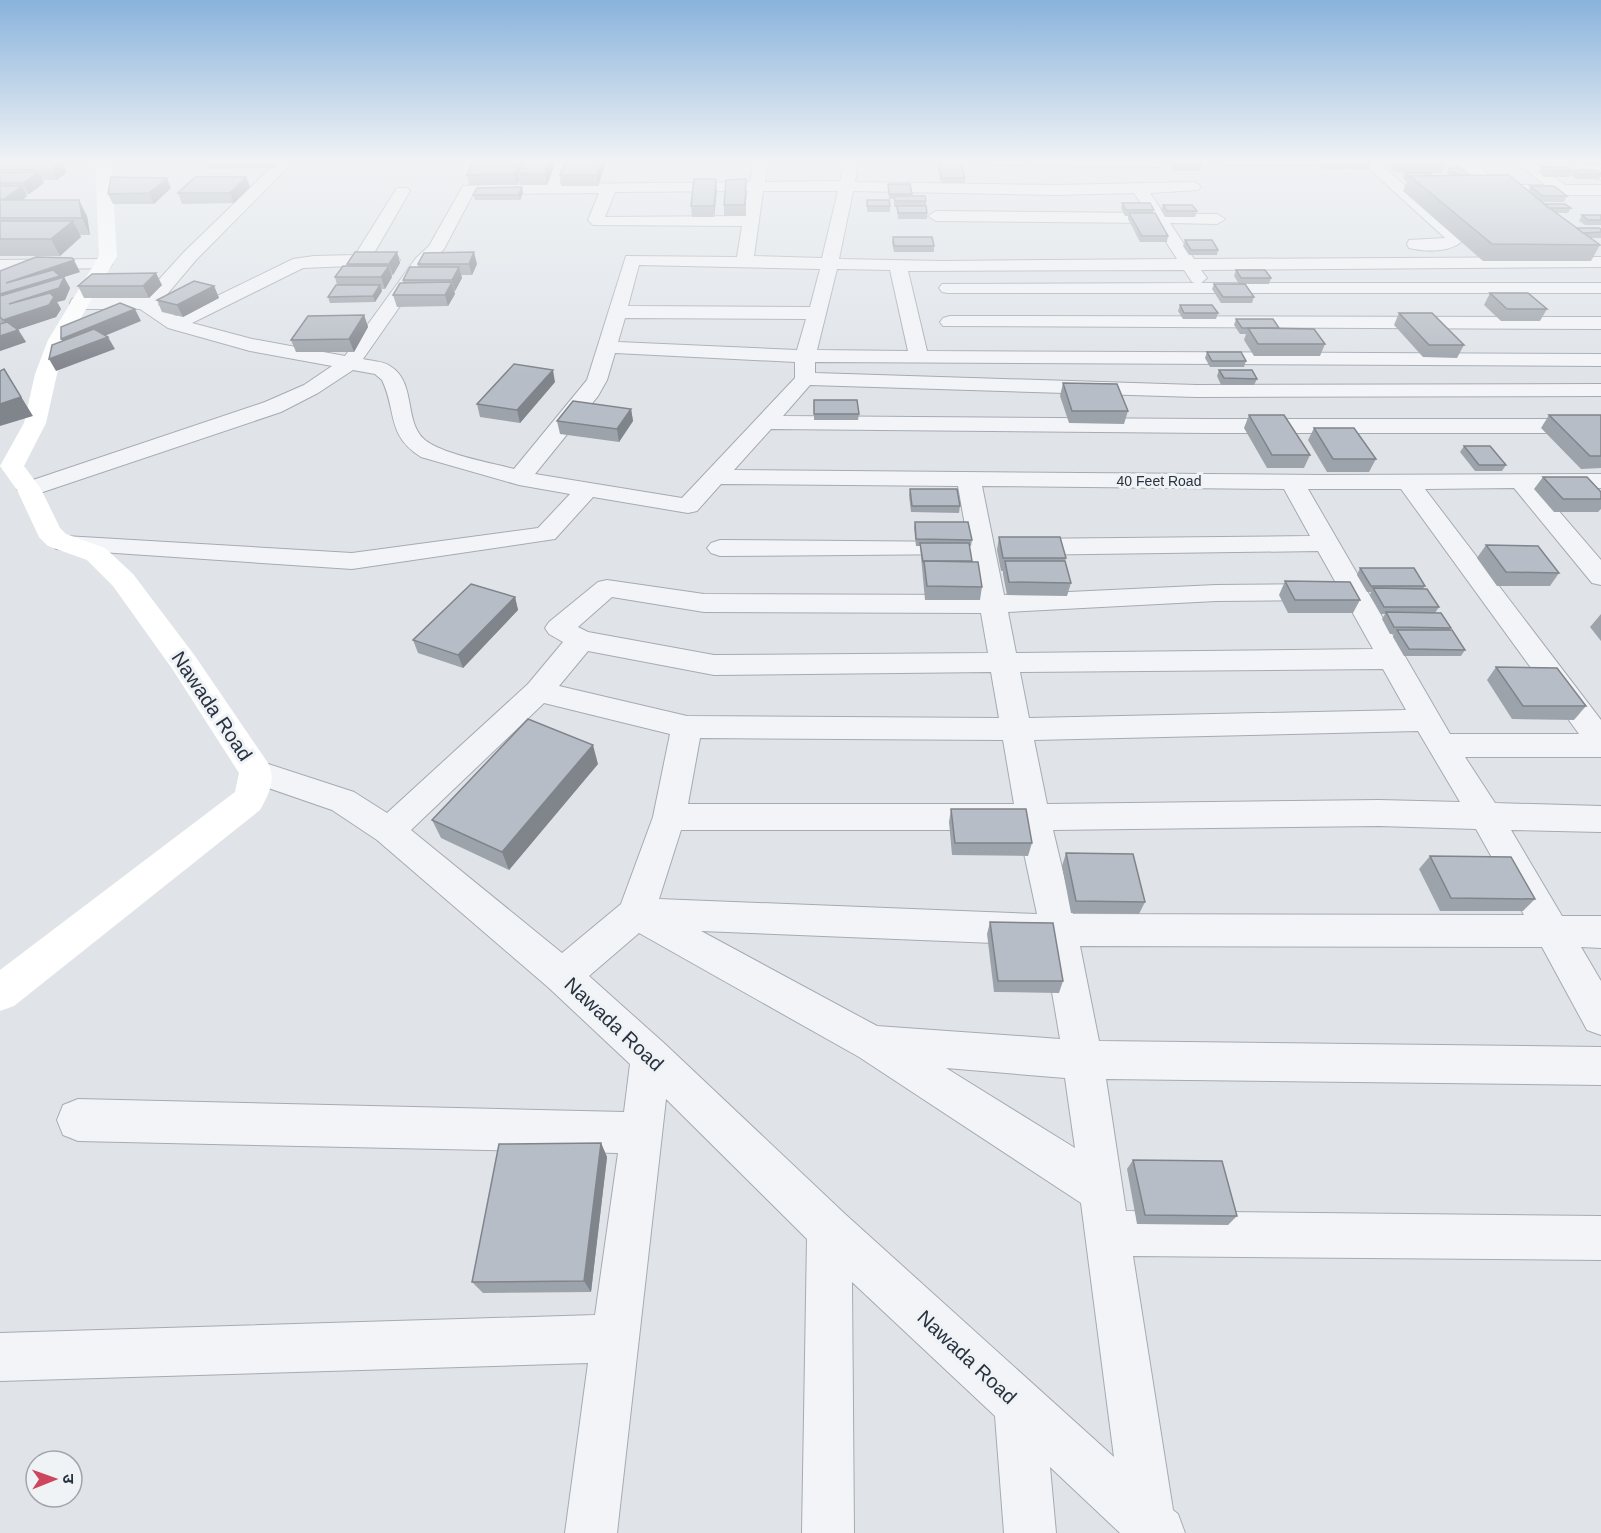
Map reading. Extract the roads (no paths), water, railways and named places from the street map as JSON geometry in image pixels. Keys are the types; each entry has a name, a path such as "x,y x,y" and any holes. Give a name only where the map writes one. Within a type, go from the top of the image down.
{"street":[{"path":"108,231 109,251 58,340 46,374 35,423 6,469 29,489 48,531 65,544 352,561 546,534 588,489"},
{"path":"79,303 148,303 216,231"},
{"path":"361,260 379,231"},
{"path":"29,489 273,407 311,389 351,363 422,262 436,249 446,231"},
{"path":"749,231 745,254 746,259 752,262"},
{"path":"148,303 148,307 175,324 250,345 382,369 392,377 408,437 419,447 519,478 688,506 806,379 805,356 825,286 837,231"},
{"path":"938,231 938,235"},
{"path":"1168,231 1292,435"},
{"path":"1402,244 1448,244 1456,239 1447,231"},
{"path":"1153,244 1198,244"},
{"path":"175,324 299,263 361,260 422,262"},
{"path":"519,478 587,396 597,380 632,260 898,266 941,261 1601,262"},
{"path":"1439,262 1493,323 1601,426"},
{"path":"0,265 103,264"},
{"path":"898,266 919,357"},
{"path":"825,286 847,287"},
{"path":"880,287 1601,288"},
{"path":"618,312 817,313"},
{"path":"950,322 1601,323"},
{"path":"608,347 805,356 1601,360"},
{"path":"806,379 1196,391 1601,390"},
{"path":"767,422 1292,435 1601,426"},
{"path":"1307,476 1327,543 1434,732 1486,816 1601,1017"},
{"name":"40 Feet Road","path":"717,477 969,480 1307,476 1408,482 1601,481"},
{"path":"969,480 1033,817 1059,930 1083,1060 1107,1233 1154,1528"},
{"path":"1520,481 1601,577"},
{"path":"1408,482 1601,744"},
{"path":"720,548 982,548 1327,543"},
{"name":"Nawada Road","path":"65,544 96,554 123,580 184,663 256,772 343,801 388,831 562,976 651,1057 829,1230 1154,1528"},
{"path":"1355,593 1216,593 993,604 704,603 606,588 559,628 581,640 714,665 1392,659"},
{"path":"388,831 538,692 581,640"},
{"path":"538,692 687,728 1434,732 1601,744"},
{"path":"562,976 636,913 669,817 687,728"},
{"path":"0,993 248,801 254,788 256,772"},
{"path":"669,817 1033,817 1379,813 1601,819"},
{"path":"636,913 1059,930 1411,928 1601,932"},
{"path":"636,913 873,1044 1101,1190"},
{"path":"873,1044 1083,1060 1601,1066"},
{"path":"591,1533 651,1057"},
{"path":"78,1120 641,1133"},
{"path":"828,1533 829,1230"},
{"path":"1107,1233 1601,1238"},
{"path":"0,1357 615,1338"},
{"path":"1019,1404 1030,1533"}]}
